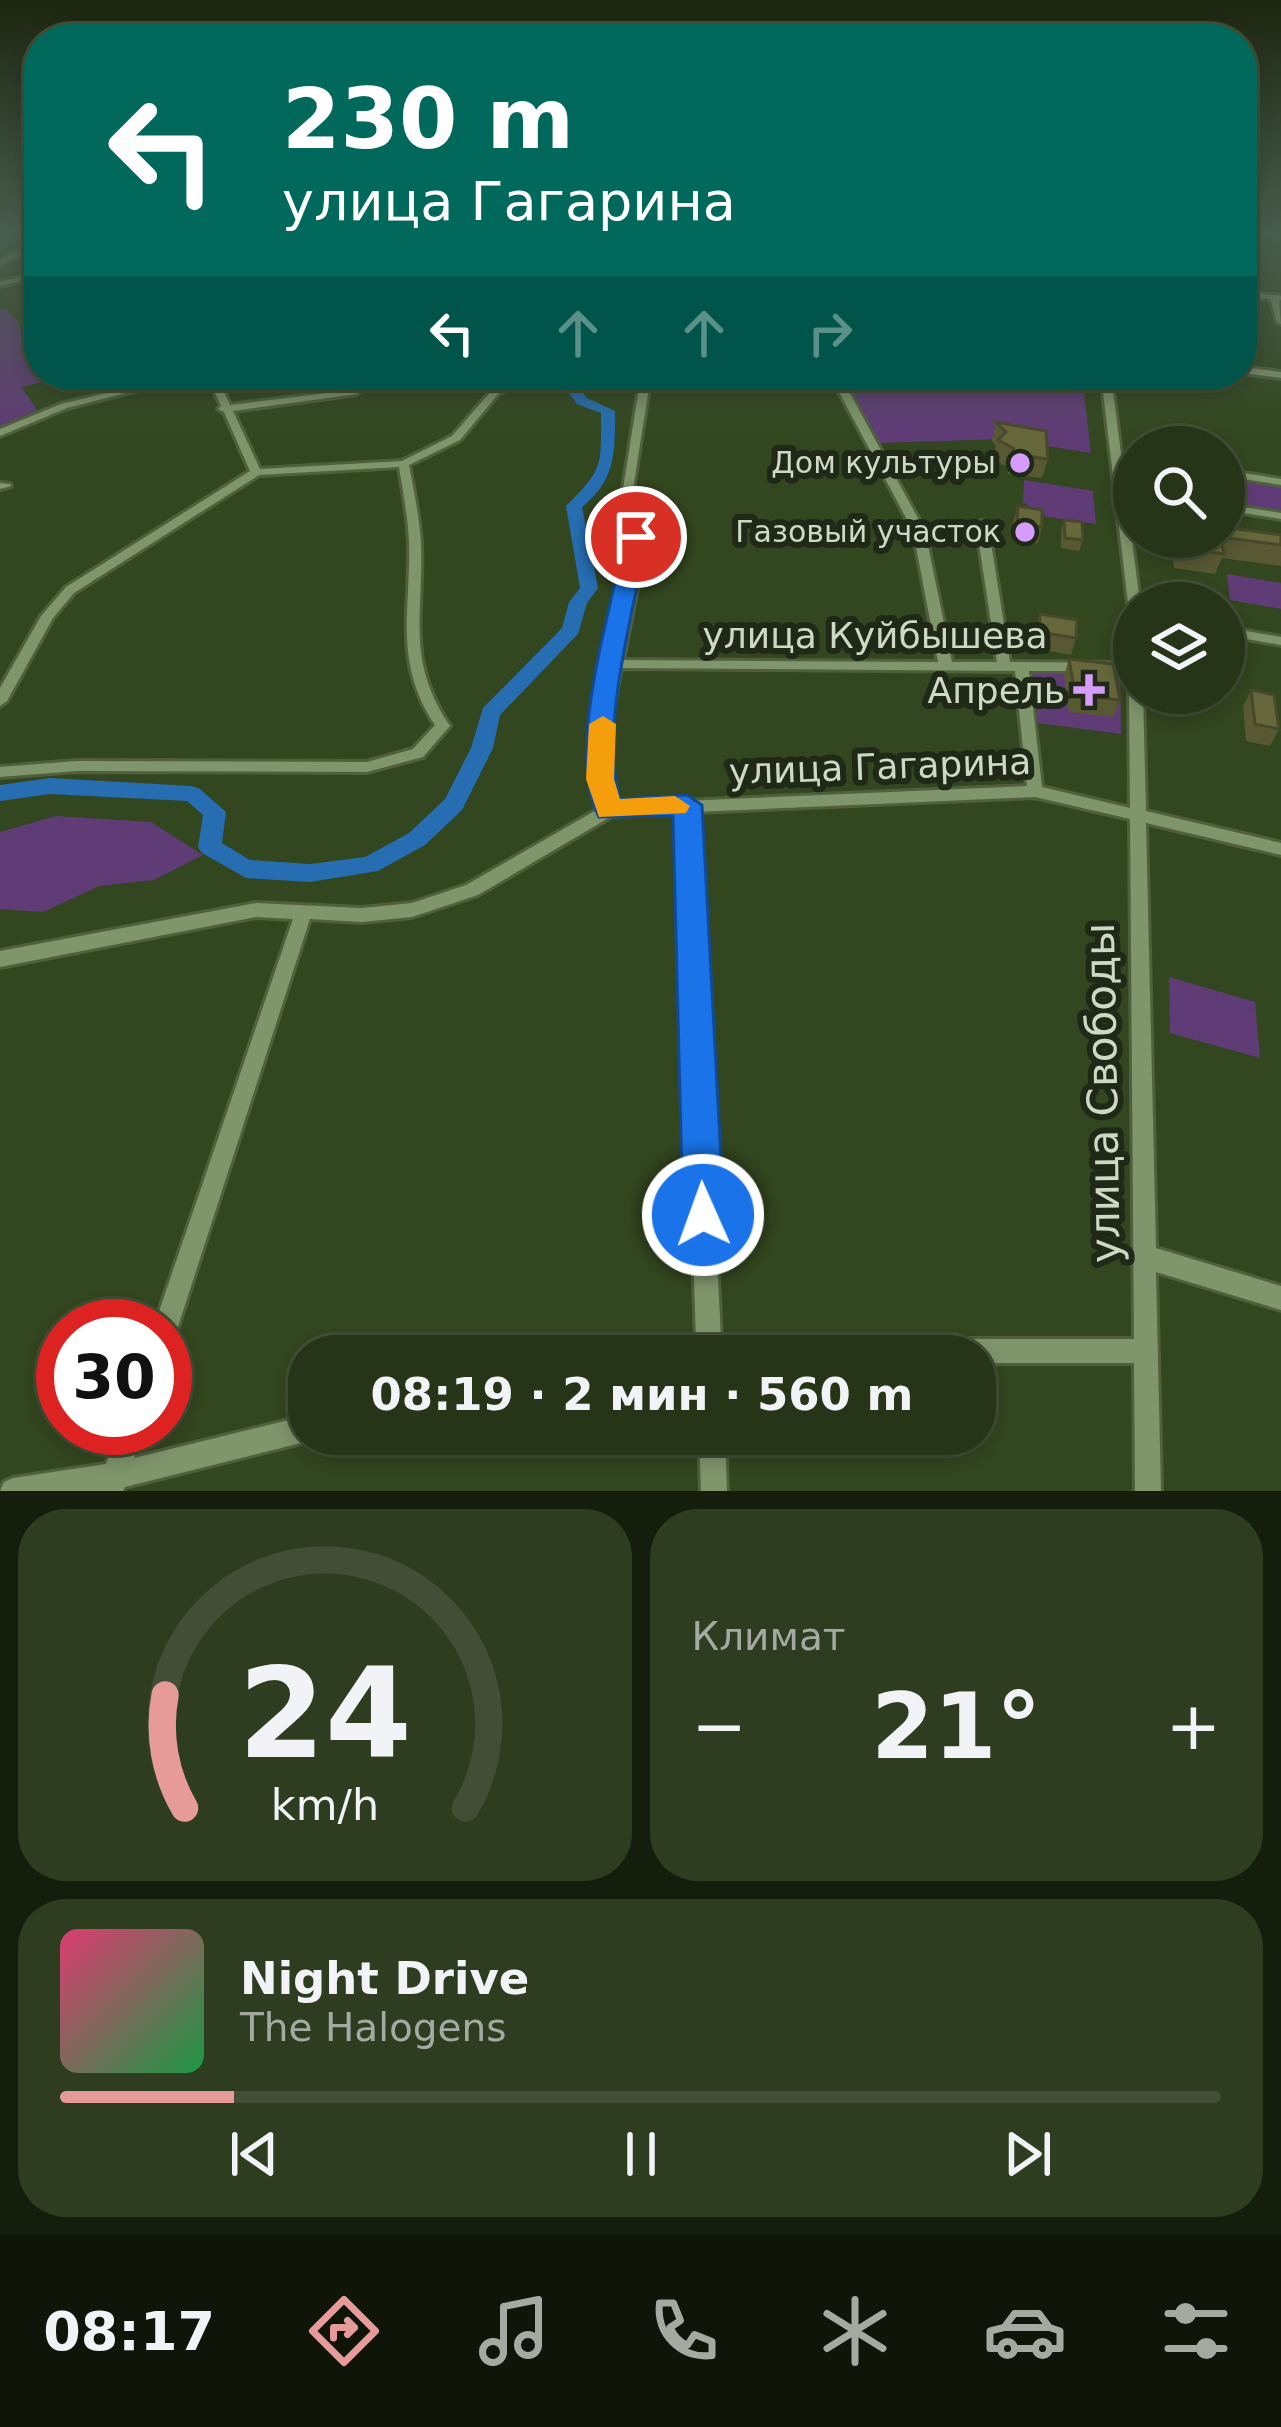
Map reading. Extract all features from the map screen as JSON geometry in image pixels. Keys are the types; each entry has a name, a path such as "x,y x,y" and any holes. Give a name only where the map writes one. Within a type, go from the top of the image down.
{"street":[{"path":"0,433 64,406 130,390"},
{"path":"217,390 256,472"},
{"path":"223,409 356,390"},
{"path":"0,701 47,616 70,590 256,472 404,464 456,438 501,390"},
{"path":"609,810 600,779 601,730 636,562 628,490 644,390"},
{"path":"843,390 920,530 946,665"},
{"path":"1108,390 1113,426"},
{"path":"0,772 77,766 368,767 418,753 443,726 427,707 410,645 415,545 404,464"},
{"path":"1245,476 1281,482"},
{"path":"1245,510 1281,516"},
{"path":"982,524 1034,791"},
{"path":"1245,635 1281,641"},
{"name":"улица Куйбышева","path":"616,664 1113,667"},
{"name":"улица Свободы","path":"1136,714 1148,1491"},
{"name":"улица Гагарина","path":"0,959 256,910 303,914 412,910 472,890 609,810 1034,791 1281,849"},
{"path":"687,805 708,1335"},
{"path":"175,1299 303,914"},
{"path":"1143,1256 1281,1298"},
{"path":"996,1352 1145,1351"},
{"path":"13,1491 112,1484 288,1434"},
{"path":"112,1484 122,1455"},
{"path":"713,1455 714,1491"}],"shaded area":[{"path":"6,309 19,323 24,339 21,387 37,410 0,426 0,310"},
{"path":"850,390 1084,390 1091,453 1004,439 877,443"},
{"path":"1245,478 1281,483 1281,513 1245,508"},
{"path":"1024,480 1093,491 1096,524 1047,517 1023,502"},
{"path":"1227,574 1281,583 1281,609 1245,603 1245,582 1228,582"},
{"path":"1032,671 1113,673 1113,714 1121,714 1121,734 1038,723"},
{"path":"56,816 151,822 203,855 154,880 99,886 43,912 0,909 0,832"},
{"path":"1169,977 1255,1002 1260,1058 1170,1033"}],"building":[{"path":"996,422 1046,431 1048,459 1013,454 1013,448 998,440 1006,432"},
{"path":"1018,506 1042,510 1042,527 1017,524"},
{"path":"1064,520 1082,522 1083,540 1065,538"},
{"path":"1245,530 1281,535 1281,545 1245,540"},
{"path":"1040,614 1077,620 1076,638 1039,632"},
{"path":"1069,659 1113,664 1113,699 1075,695"},
{"path":"1251,690 1274,695 1279,729 1255,724"}],"waterway":[{"path":"0,793 50,786 192,794 215,812 210,847 246,869 310,873 370,865 417,839 454,804 482,748 490,713 571,630 578,602 589,588 574,506 603,476 608,411 582,401 574,390"}],"slow traffic":[{"path":"603,724 600,779 609,810 675,806"}],"place":[{"name":"Дом культуры","path":"1020,463"},
{"name":"Газовый участок","path":"1025,532"},
{"name":"Апрель","path":"1089,690"}],"route":[{"path":"636,537 636,562 601,730 600,779 609,810 687,805 703,1215"}]}
